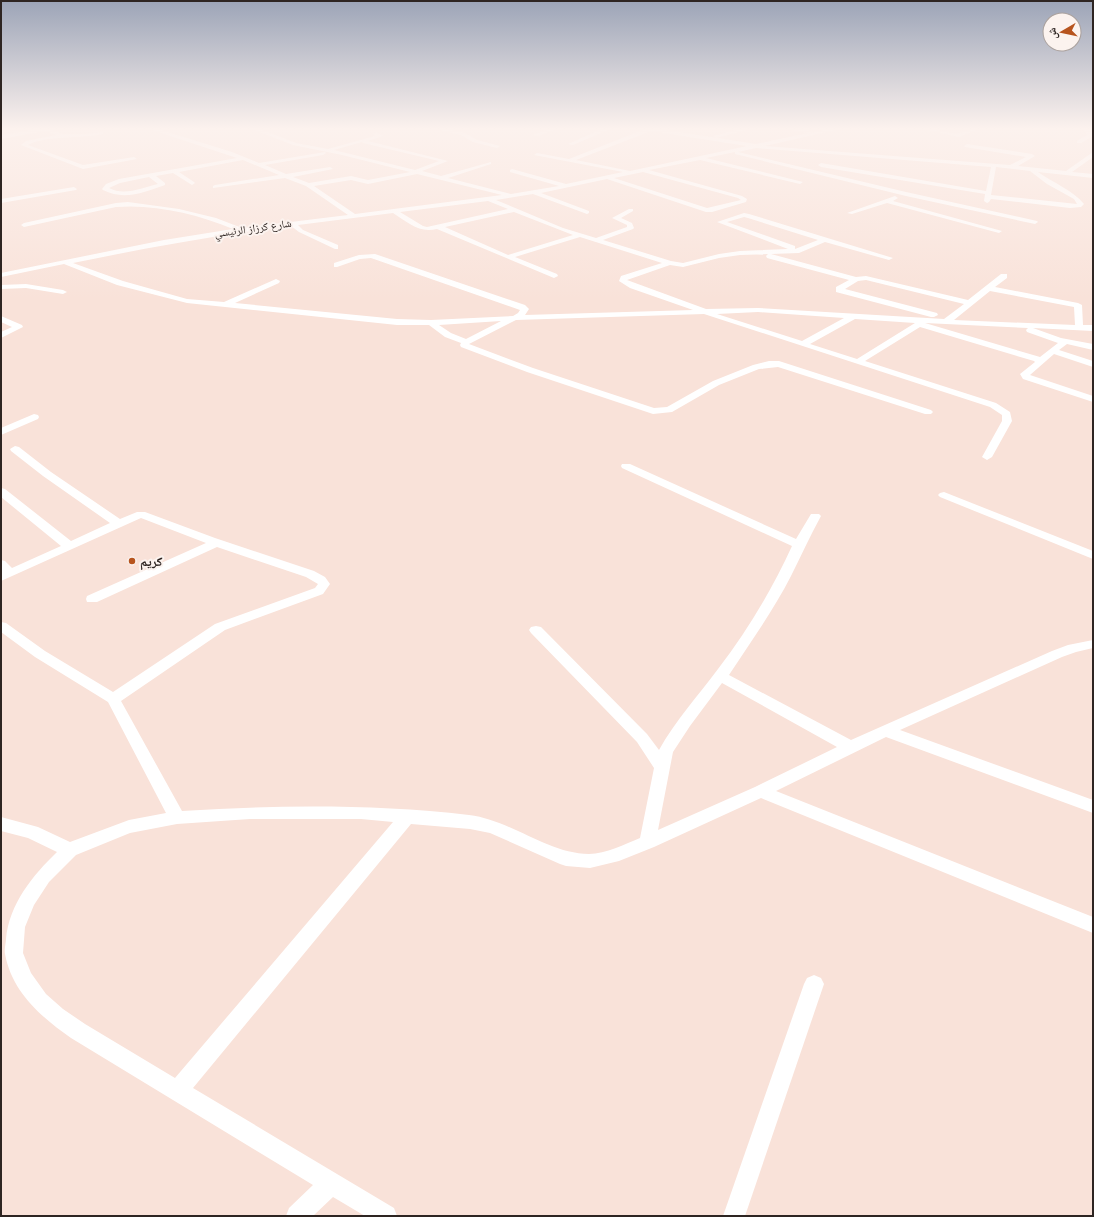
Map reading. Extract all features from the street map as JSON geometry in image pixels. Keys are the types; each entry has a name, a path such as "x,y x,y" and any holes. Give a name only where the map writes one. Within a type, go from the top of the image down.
{"street":[{"path":"106,186 105,189 113,193 125,194 156,186"},
{"path":"215,187 222,186"},
{"path":"309,186 353,215"},
{"path":"472,186 512,196"},
{"name":"شارع كرزاز الرئيسي","path":"1,275 178,240 292,223 512,196 568,186"},
{"path":"633,186 706,210 714,210 744,201 744,199 740,197 698,186"},
{"path":"873,186 1035,222"},
{"path":"937,186 988,195 1070,206 1079,206 1081,204 1076,198 1054,186"},
{"path":"985,211 990,186"},
{"path":"1,201 74,189"},
{"path":"535,192 587,212"},
{"path":"850,213 906,194"},
{"path":"489,199 513,210 580,235 670,263 683,264 719,256 756,252 799,251 824,240"},
{"path":"887,201 999,231"},
{"path":"24,226 131,203 210,218 242,230"},
{"path":"394,210 421,228 431,229 513,210"},
{"path":"596,240 632,228 630,224 615,218 632,210"},
{"path":"799,251 720,222 747,215 824,240 889,258"},
{"path":"292,223 301,231 335,247"},
{"path":"439,227 554,276"},
{"path":"508,257 580,235"},
{"path":"756,252 856,279 866,278 970,303"},
{"path":"337,265 365,256 375,257 522,306 525,309 524,312 516,318 466,342 448,335 431,323"},
{"path":"65,262 104,277 155,293 187,301 397,322 431,323 516,318 770,311 853,317 948,320 1015,325 1093,328"},
{"path":"670,263 624,278 623,281 633,286 681,302 703,312 993,404 1007,414 1007,421 988,457"},
{"path":"948,320 1004,276"},
{"path":"856,279 839,289 948,320"},
{"path":"225,305 276,281"},
{"path":"1,288 26,286 63,292"},
{"path":"989,288 1078,305 1079,327"},
{"path":"803,344 853,317"},
{"path":"1,319 19,327 1,335"},
{"path":"907,319 1040,361"},
{"path":"859,361 919,324"},
{"path":"1015,325 1093,347"},
{"path":"1064,340 1064,342 1025,374 1026,377 1093,399"},
{"path":"466,342 464,344 466,346 487,354 653,411 669,410 725,379 761,365 774,364 928,412"},
{"path":"1053,351 1093,364"},
{"path":"1,432 34,417"},
{"path":"16,449 48,474 119,524"},
{"path":"626,466 799,545"},
{"path":"1,491 68,546"},
{"path":"944,495 1093,555"},
{"path":"1,564 5,575 141,514 216,543 310,574 321,580 324,584 319,591 220,627 113,699"},
{"path":"648,842 666,751 773,599 814,516"},
{"path":"92,599 216,543"},
{"path":"1,626 40,654 113,699 177,818"},
{"path":"536,630 642,738 662,766"},
{"path":"386,1216 330,1184 56,1016 39,1000 23,978 14,953 16,927 28,901 43,877 70,850 129,827 177,818 250,813 353,813 470,822 493,826 566,859 590,861 619,854 648,842 761,791 850,747 1057,654 1073,648 1093,644"},
{"path":"720,676 850,747"},
{"path":"886,731 1093,807"},
{"path":"761,791 1093,925"},
{"path":"177,1091 407,817"},
{"path":"1,824 32,832 70,850"},
{"path":"734,1216 814,984"},
{"path":"298,1216 330,1184"}],"place":[{"name":"كريم","path":"132,561"}]}
